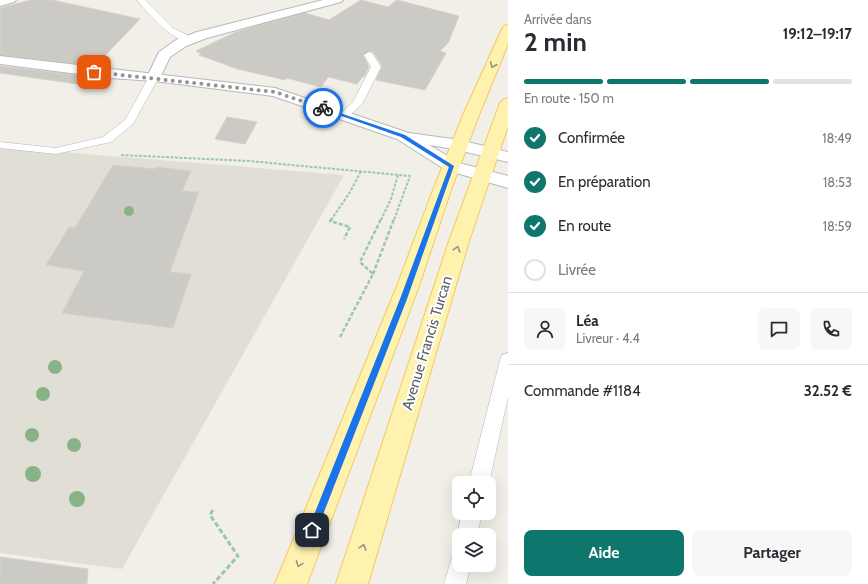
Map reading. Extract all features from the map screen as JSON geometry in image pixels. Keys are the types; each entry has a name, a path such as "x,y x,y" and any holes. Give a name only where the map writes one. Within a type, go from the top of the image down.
{"main road":[{"path":"291,584 406,294 460,145 508,29"},
{"name":"Avenue Francis Turcan","path":"352,584 459,241 483,176 499,155 508,103"}],"street":[{"path":"0,2 10,0"},
{"path":"154,78 164,55 181,43 337,0"},
{"path":"0,60 275,92 403,136 460,145 499,155"},
{"path":"403,136 452,166 508,182"}],"lane":[{"path":"141,0 170,30 190,40"},
{"path":"344,115 357,104 376,67 369,55"},
{"path":"0,145 56,151 107,140 129,122 154,78"},
{"path":"481,476 508,360"},
{"path":"455,584 458,572"}],"path":[{"path":"129,122 115,154 141,157 249,161 410,176 373,274 340,337"},
{"path":"344,239 350,227 330,221 350,192 361,171"},
{"path":"373,274 360,262 392,199 398,175"},
{"path":"213,510 210,515 238,556 213,584"}],"shaded area":[{"path":"0,147 344,175 122,569 0,553"}],"building":[{"path":"31,0 52,0 140,19 95,66 0,55 0,8"},
{"path":"361,0 388,7 397,0 459,16 448,43 440,51 446,53 425,90 376,80 382,66 373,52 369,51 363,55 369,67 364,77 362,77 357,84 328,77 321,87 287,78 285,80 238,69 199,55 202,54 196,51 236,32 305,13 329,20"},
{"path":"0,66 85,76 77,84 0,73"},
{"path":"227,117 257,122 245,144 215,139"},
{"path":"113,165 155,169 156,167 191,171 182,191 199,192 170,272 191,274 173,328 62,313 84,271 46,265 69,227 75,228"},
{"path":"0,557 88,569 87,584 0,584"}],"way so far":[{"path":"94,72 275,92 323,108"}],"route":[{"path":"312,530 408,286 452,166 403,136 323,108"}]}
